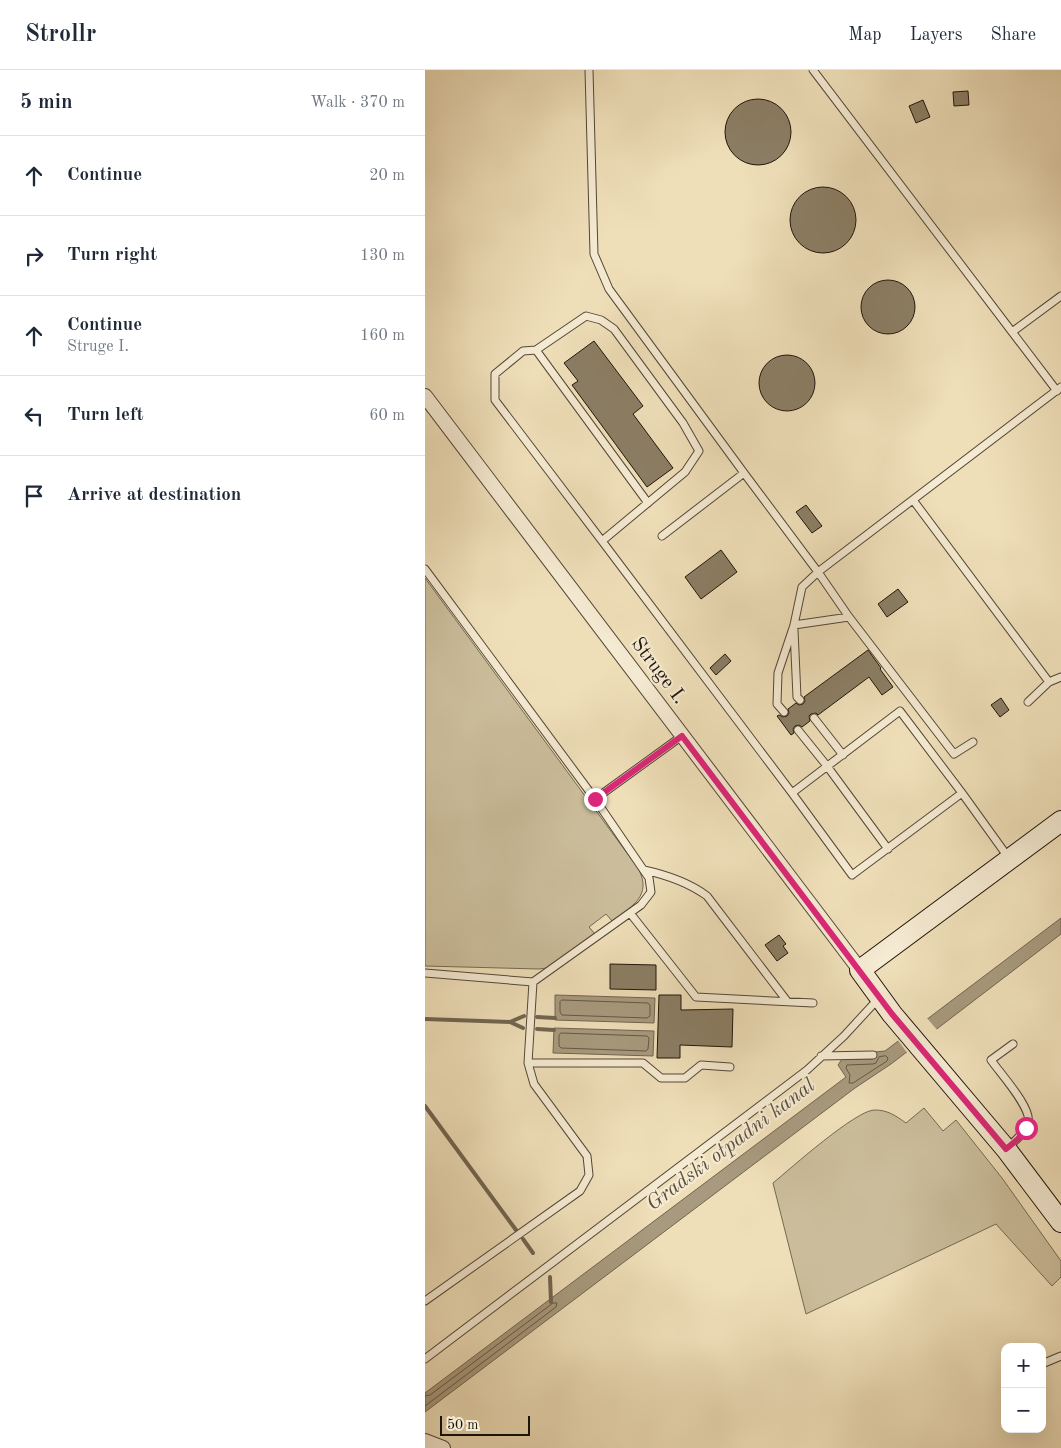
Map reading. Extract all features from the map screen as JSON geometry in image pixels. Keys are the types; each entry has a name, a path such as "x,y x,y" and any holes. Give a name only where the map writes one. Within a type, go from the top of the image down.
{"street":[{"name":"Struge I.","path":"425,396 860,970"},
{"path":"1061,821 860,970 892,1014 931,1062 1006,1149 1061,1222"},
{"path":"425,1441 443,1448"}],"lane":[{"path":"589,70 594,254 609,289 818,572 849,617 954,754 973,742"},
{"path":"784,712 777,704 778,673 794,625 802,587 818,572 1059,389 1012,332 813,70"},
{"path":"1012,332 1061,296"},
{"path":"601,541 685,472 699,451 683,423 613,329 601,320 586,316 536,350 523,352 495,374 495,400 852,875 962,793"},
{"path":"536,350 648,503"},
{"path":"661,536 744,473"},
{"path":"913,500 1049,682"},
{"path":"425,569 595,799 649,878 651,892 641,905 533,982 425,973"},
{"path":"794,625 849,617"},
{"path":"794,625 797,696 800,700"},
{"path":"1028,702 1049,682 1061,677"},
{"path":"792,793 900,712 1010,860"},
{"path":"814,718 843,755"},
{"path":"798,730 888,849"},
{"path":"595,799 682,736"},
{"path":"644,870 666,875 688,884 707,896 787,1001"},
{"path":"630,913 696,996 813,1003"},
{"path":"425,1301 580,1191 589,1175 587,1156 533,1084 528,1063 533,982"},
{"path":"425,1359 807,1070 844,1036 879,997"},
{"path":"1006,1149 1018,1139 1029,1122 1024,1104 991,1060 1013,1044"},
{"path":"821,1056 873,1056"},
{"path":"528,1063 643,1063 661,1078 685,1078 701,1065 731,1067"},
{"path":"1046,1362 1061,1356"}],"shaded area":[{"path":"425,578 638,868 642,878 642,893 633,905 612,921 606,914 589,927 595,934 546,968 425,966"},
{"path":"924,1108 943,1131 956,1120 1002,1178 1061,1261 1061,1277 1052,1286 996,1224 806,1314 773,1183 839,1129 866,1112 875,1110 888,1112 906,1123"}],"water":[{"path":"1061,918 1061,934 891,1064 855,1088 425,1412 425,1393 846,1077 838,1065 842,1059 873,1059 874,1052 885,1051"},
{"path":"555,995 655,998 654,1023 555,1020"},
{"path":"554,1028 654,1031 653,1056 553,1053"}],"pier":[{"path":"926,1017 938,1031 908,1054 897,1039"}],"building":[{"path":"968,91 969,105 954,106 953,92"},
{"path":"758,99 771,102 781,109 788,119 791,132 788,145 781,155 771,162 758,165 745,162 735,155 728,145 725,132 728,119 735,109 745,102"},
{"path":"923,100 930,117 916,123 909,106"},
{"path":"823,187 836,190 846,197 853,207 856,220 853,233 846,243 836,250 823,253 810,250 800,243 793,233 790,220 793,207 800,197 810,190"},
{"path":"883,280 893,280 903,284 911,292 915,307 911,322 903,330 893,334 883,334 873,330 865,322 861,312 861,302 865,292 873,284"},
{"path":"594,341 643,406 633,414 673,468 647,487 572,385 578,381 564,363"},
{"path":"787,355 798,357 807,363 813,372 815,383 813,394 807,403 798,409 787,411 776,409 767,403 761,394 759,383 761,372 767,363 776,357"},
{"path":"806,505 822,526 812,533 796,512"},
{"path":"721,550 737,572 701,599 685,577"},
{"path":"898,589 908,602 887,617 878,604"},
{"path":"868,650 893,687 882,695 869,677 818,715 816,713 811,714 809,716 810,721 802,727 799,725 795,726 793,729 794,733 791,735 777,716 787,716 789,713 788,709 796,703 799,705 803,704 805,701 804,697"},
{"path":"725,654 731,661 716,675 710,668"},
{"path":"1001,698 1009,710 1000,717 991,705"},
{"path":"779,935 786,944 783,946 788,953 777,961 765,945"},
{"path":"610,964 656,965 656,990 610,989"},
{"path":"659,995 681,995 681,1010 733,1009 732,1047 680,1045 680,1058 657,1058"}],"waterway":[{"path":"510,1022 524,1016"},
{"path":"537,1017 555,1018"},
{"path":"425,1019 510,1022 523,1028"},
{"path":"537,1029 554,1030"},
{"path":"425,1106 516,1230"},
{"path":"523,1239 533,1253"},
{"path":"550,1277 551,1302"}],"route":[{"path":"595,799 682,736 892,1014 1006,1149 1018,1139 1026,1128"}],"water label":[{"name":"Gradski otpadni kanal","path":"731,1145"}]}
